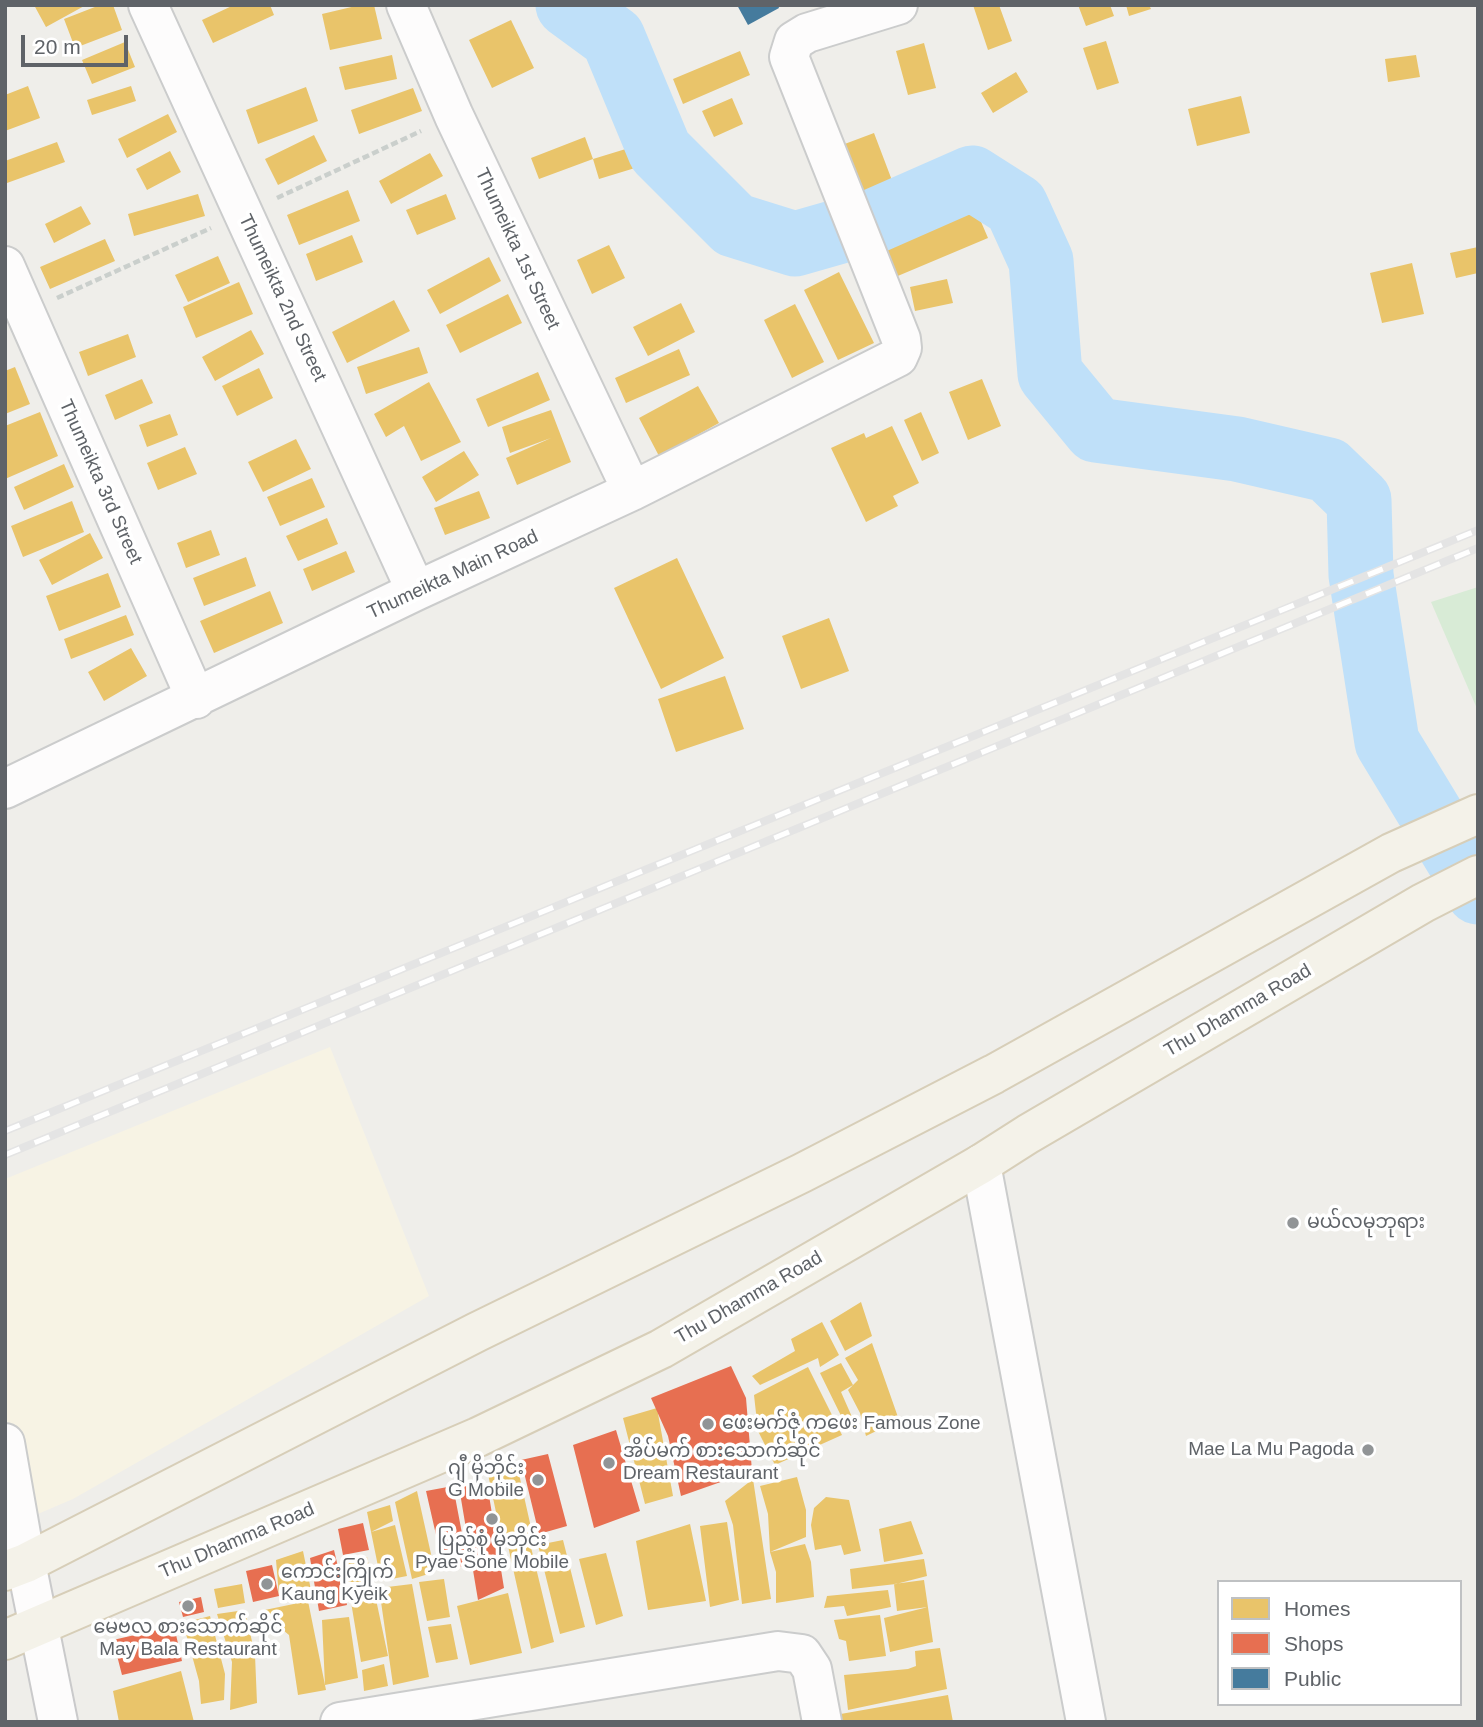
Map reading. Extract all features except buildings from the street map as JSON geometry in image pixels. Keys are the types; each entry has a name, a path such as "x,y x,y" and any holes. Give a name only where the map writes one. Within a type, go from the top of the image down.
{"main road":[{"path":"16,1567 465,1338 802,1173 994,1074 1391,853 1478,814"},
{"name":"Thu Dhamma Road","path":"5,1640 478,1437 649,1355 981,1164 1423,903 1478,875"}],"street":[{"name":"Thumeikta 2nd Street","path":"148,5 416,591"},
{"name":"Thumeikta 1st Street","path":"406,5 454,116 632,491"},
{"name":"Thumeikta Main Road","path":"5,789 416,591 632,491 898,357 902,348 901,339 789,57 794,41 807,33 898,5"},
{"name":"Thumeikta 3rd Street","path":"5,266 196,699"},
{"path":"981,1164 1086,1722"},
{"path":"5,1443 16,1567 41,1626 58,1722"},
{"path":"340,1722 778,1651 802,1654 813,1670 822,1722"}],"shaded area":[{"path":"330,1047 429,1296 73,1499 5,1528 5,1179"}],"green space":[{"path":"1478,587 1478,711 1431,602"}],"waterway":[{"path":"568,5 613,38 660,151 734,225 795,244 872,222 972,178 1016,206 1041,261 1050,374 1096,430 1237,449 1328,470 1359,500 1361,575 1387,742 1478,892"}],"railway":[{"path":"5,1131 1478,530"},
{"path":"5,1155 1478,548"}],"place":[{"name":"မယ်လမုဘုရား","path":"1293,1223"},
{"name":"ဖေးမက်ဇုံ ကဖေး Famous Zone","path":"708,1424"},
{"name":"Mae La Mu Pagoda","path":"1368,1450"},
{"name":"အိပ်မက် စားသောက်ဆိုင် Dream Restaurant","path":"609,1463"},
{"name":"ဂျီ မိုဘိုင်း G Mobile","path":"538,1480"},
{"name":"ပြည့်စုံ မိုဘိုင်း Pyae Sone Mobile","path":"492,1519"},
{"name":"ကောင်းကြိုက် Kaung Kyeik","path":"267,1584"},
{"name":"မေဗလ စားသောက်ဆိုင် May Bala Restaurant","path":"188,1606"}]}
